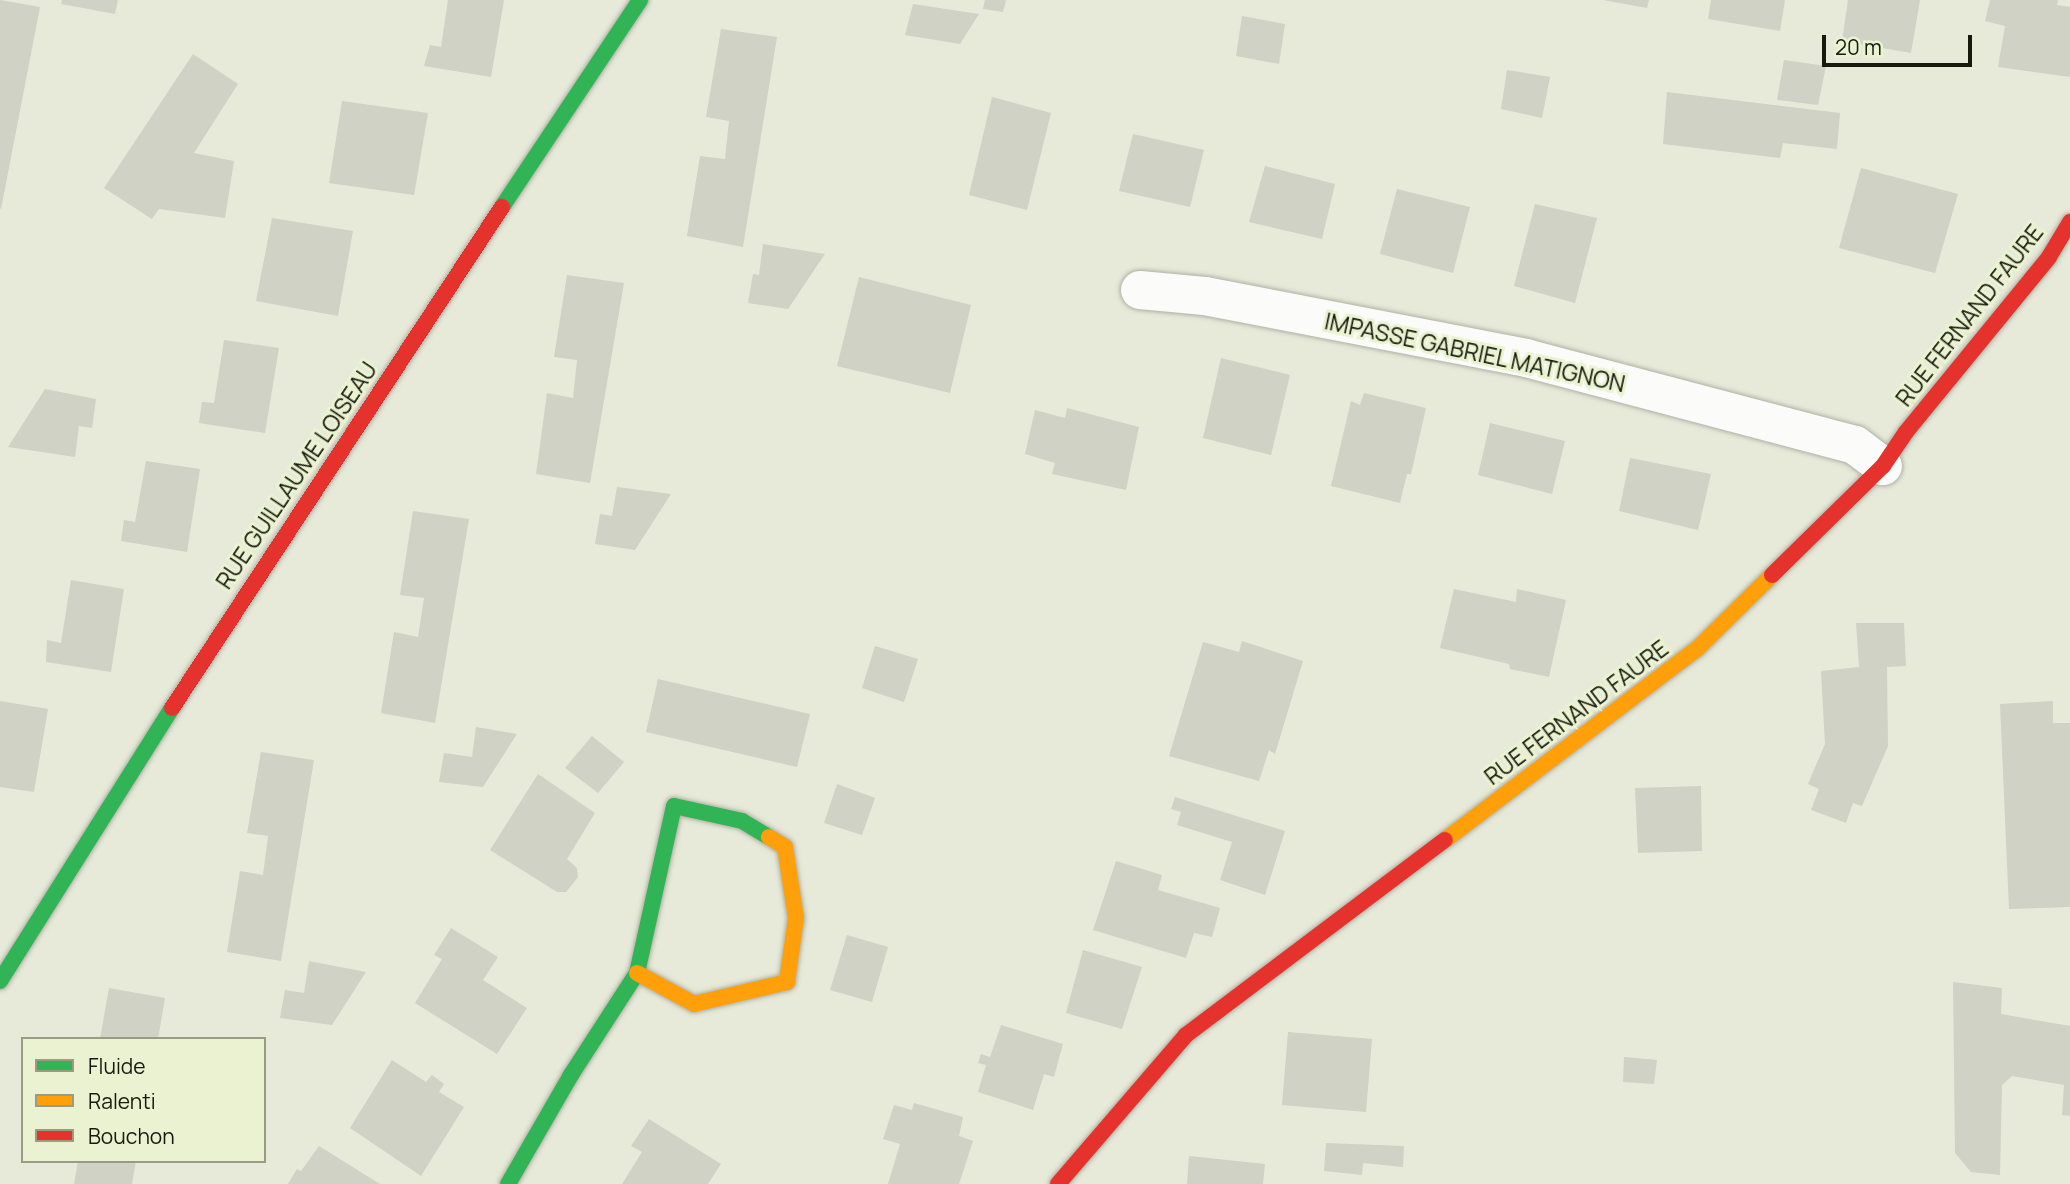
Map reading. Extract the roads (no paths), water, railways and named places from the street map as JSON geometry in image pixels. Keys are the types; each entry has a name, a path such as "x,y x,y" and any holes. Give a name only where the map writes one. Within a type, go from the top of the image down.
{"street":[{"name":"RUE GUILLAUME LOISEAU","path":"0,981 229,616 640,0"},
{"name":"RUE FERNAND FAURE","path":"1058,1184 1186,1035 1697,649 1882,466 1906,432 2049,257 2070,222"},
{"name":"IMPASSE GABRIEL MATIGNON","path":"1140,290 1205,296 1526,358 1855,445 1882,466"},
{"path":"508,1184 571,1075 637,973 674,806 742,821 785,847 796,918 787,982 695,1004 637,973"}]}
